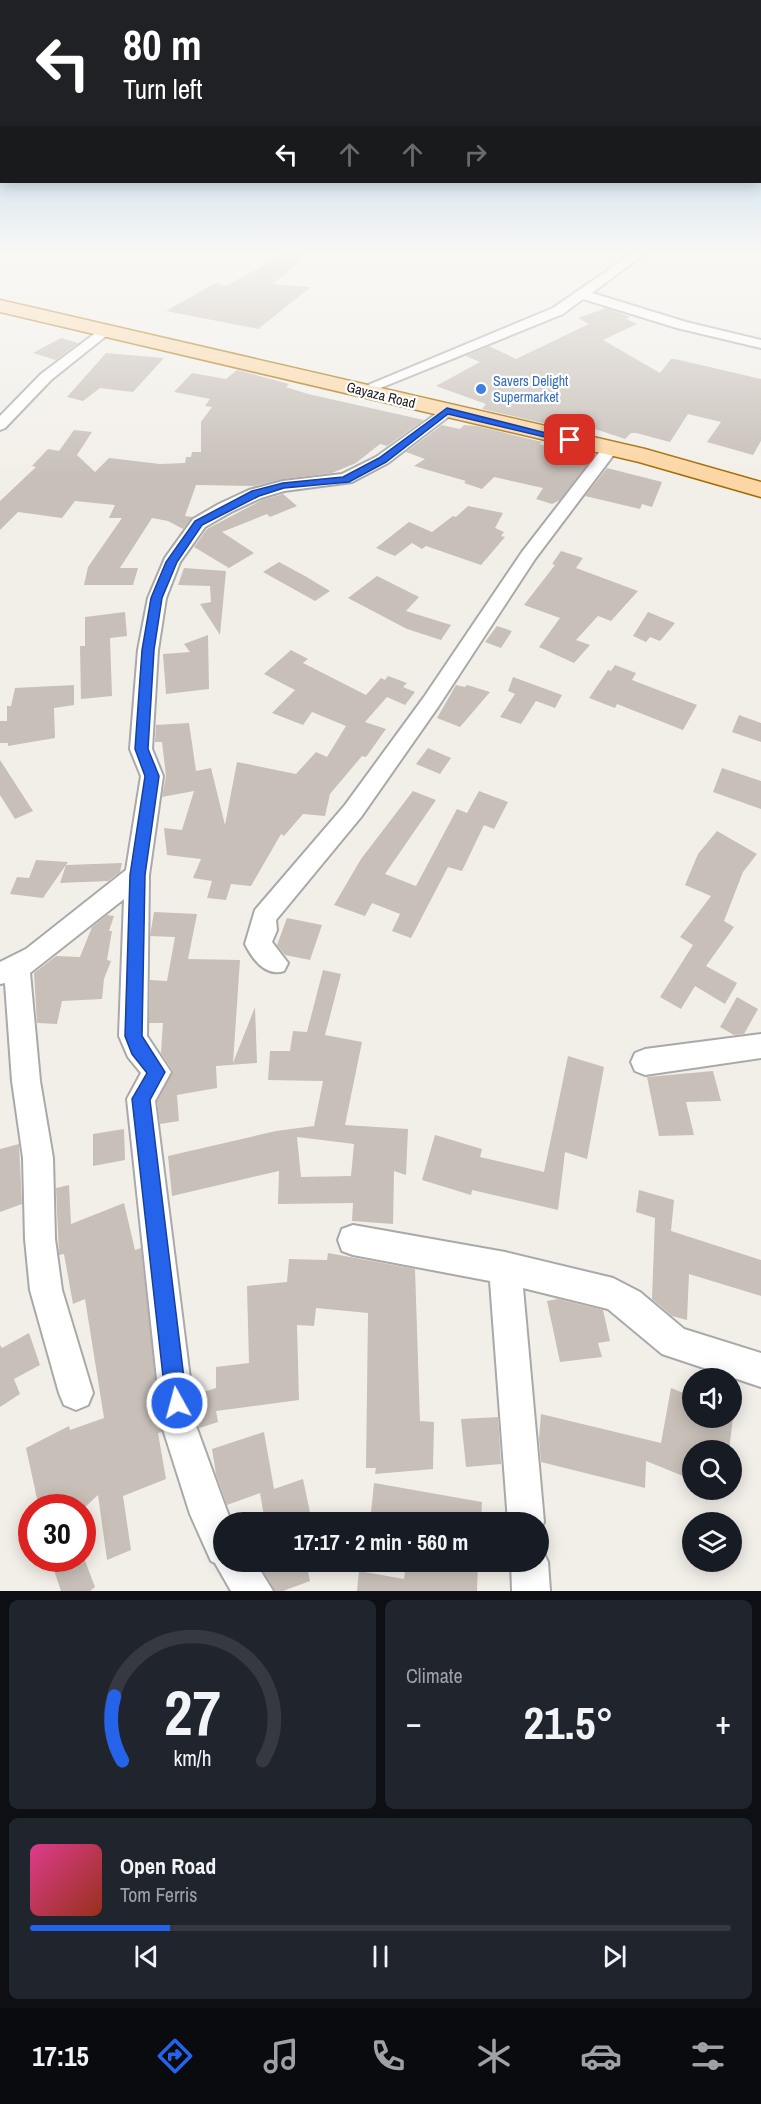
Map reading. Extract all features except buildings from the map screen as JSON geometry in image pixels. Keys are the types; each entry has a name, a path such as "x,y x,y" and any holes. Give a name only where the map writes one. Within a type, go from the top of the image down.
{"main road":[{"name":"Gayaza Road","path":"107,329 726,477 761,490"}],"street":[{"path":"0,425 46,377 106,329"},
{"path":"363,390 513,329"},
{"path":"698,329 761,344"},
{"path":"213,1525 179,1426 141,1099 157,1072 138,1048 134,1036 137,875 152,776 141,749 148,650 157,598 171,562 191,531 199,523 255,494 291,484 346,479 382,460 447,411"},
{"path":"275,963 258,944 264,930 264,917 353,811 431,702 528,556 610,449"},
{"path":"76,1393 46,1290 39,1239 38,1158 8,970 35,957 137,875"},
{"path":"645,1062 761,1046"},
{"path":"353,1240 505,1268 613,1294 629,1304 674,1342 761,1370"},
{"path":"505,1268 525,1512"},
{"path":"240,1572 254,1591"},
{"path":"530,1572 531,1591"}],"place":[{"name":"Savers Delight Supermarket","path":"481,389"}],"route":[{"path":"177,1403 141,1099 157,1072 138,1048 134,1036 137,875 152,776 144,763 141,749 148,650 157,598 171,562 191,531 199,523 225,508 255,494 283,486 346,479 382,460 447,411 570,440"}]}
